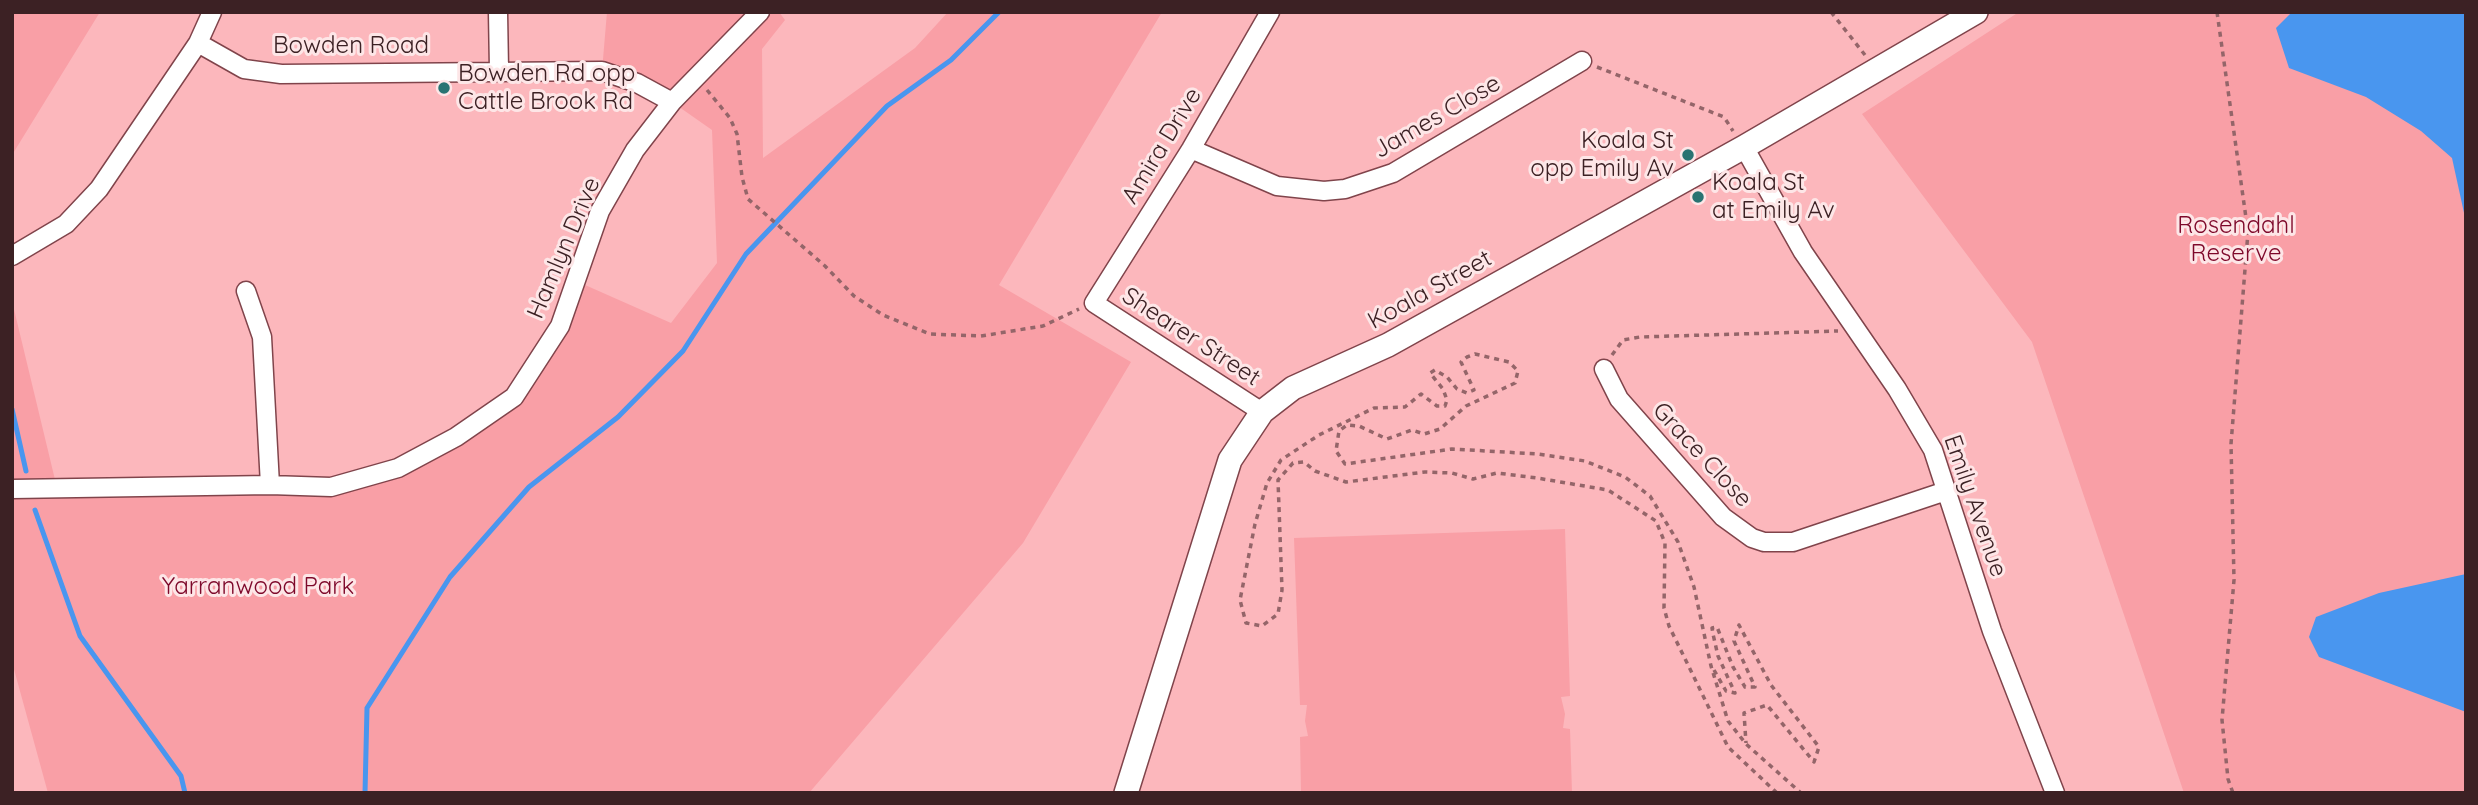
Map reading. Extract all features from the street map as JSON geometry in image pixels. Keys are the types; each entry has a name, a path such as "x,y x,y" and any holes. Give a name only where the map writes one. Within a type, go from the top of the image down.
{"street":[{"path":"12,256 66,224 99,189 198,43 212,12"},
{"path":"498,12 499,70"},
{"name":"Hamlyn Drive","path":"12,489 270,485 331,487 398,468 456,437 514,397 560,326 600,211 635,150 672,102 760,12"},
{"name":"Amira Drive","path":"1094,303 1191,149 1270,12"},
{"name":"Koala Street","path":"1126,793 1230,460 1262,412 1293,388 1388,345 1744,148 1976,12"},
{"name":"Bowden Road","path":"198,43 244,69 281,74 602,71 637,83 672,102"},
{"name":"James Close","path":"1191,149 1277,187 1324,191 1345,189 1393,173 1582,61"},
{"name":"Emily Avenue","path":"1744,148 1803,253 1916,419 1933,450 1992,631 2054,793"},
{"path":"246,290 262,337 270,485"},
{"name":"Shearer Street","path":"1094,303 1262,412"},
{"name":"Grace Close","path":"1604,369 1619,399 1723,517 1752,538 1776,543 1793,542 1946,491"}],"path":[{"path":"1831,12 1867,57 1874,72"},
{"path":"2217,12 2248,232 2231,444 2234,580 2222,720 2228,779 2233,793"},
{"path":"1582,61 1724,117 1744,148"},
{"path":"696,77 730,118 737,134 742,177 748,199 825,266 854,296 883,315 930,334 981,336 1043,326 1094,303"},
{"path":"1604,369 1623,340 1640,337 1854,330"},
{"path":"1777,793 1728,747 1669,626 1664,608 1665,543 1656,521 1608,490 1497,473 1474,479 1452,473 1425,472 1346,482 1315,471 1304,462 1293,463 1278,480 1282,590 1278,614 1262,626 1246,623 1240,600 1255,524 1267,483 1281,460 1359,413 1374,408 1405,407 1421,394 1437,406 1445,406 1447,400 1443,389 1430,373 1435,370 1447,377 1457,389 1467,393 1474,390 1461,362 1467,356 1475,354 1509,362 1518,371 1515,383 1466,406 1449,418 1440,429 1424,434 1412,430 1387,439 1359,426 1347,425 1339,431 1336,452 1345,464 1452,449 1538,454 1585,461 1625,477 1650,496 1678,542 1694,587 1711,666 1728,721 1746,744 1801,793"},
{"path":"1711,666 1726,691 1735,693 1718,656 1712,628 1717,627 1733,667 1745,687 1755,687 1734,641 1739,625 1771,685 1819,747 1814,762 1768,705 1744,713 1746,744"}],"green space":[{"path":"12,12 100,12 12,155"},
{"name":"Yarranwood Park","path":"607,12 779,12 785,20 762,49 763,158 915,48 948,12 1162,12 999,285 1131,362 1023,543 809,793 48,793 12,662 12,301 57,488 331,487 398,468 514,397 576,281 671,323 717,263 712,130 672,102 602,71"},
{"name":"Rosendahl Reserve","path":"2019,12 2466,12 2466,793 2184,793 2032,342 1862,114"},
{"path":"1565,529 1570,696 1561,697 1565,714 1563,728 1570,729 1572,793 1301,793 1300,737 1308,736 1305,721 1307,705 1300,705 1294,538"}],"water":[{"path":"2292,12 2466,12 2466,222 2452,158 2421,131 2366,97 2289,68 2276,28"},
{"path":"2466,574 2466,712 2319,657 2309,637 2316,617 2379,593"}],"waterway":[{"path":"365,793 367,708 450,577 529,487 618,417 683,351 746,254 887,106 951,60 999,12"},
{"path":"12,409 26,471"},
{"path":"35,510 80,636 181,776 185,793"}],"place":[{"name":"Bowden Rd opp Cattle Brook Rd","path":"444,88"},
{"name":"Koala St opp Emily Av","path":"1688,155"},
{"name":"Koala St at Emily Av","path":"1698,197"}]}
